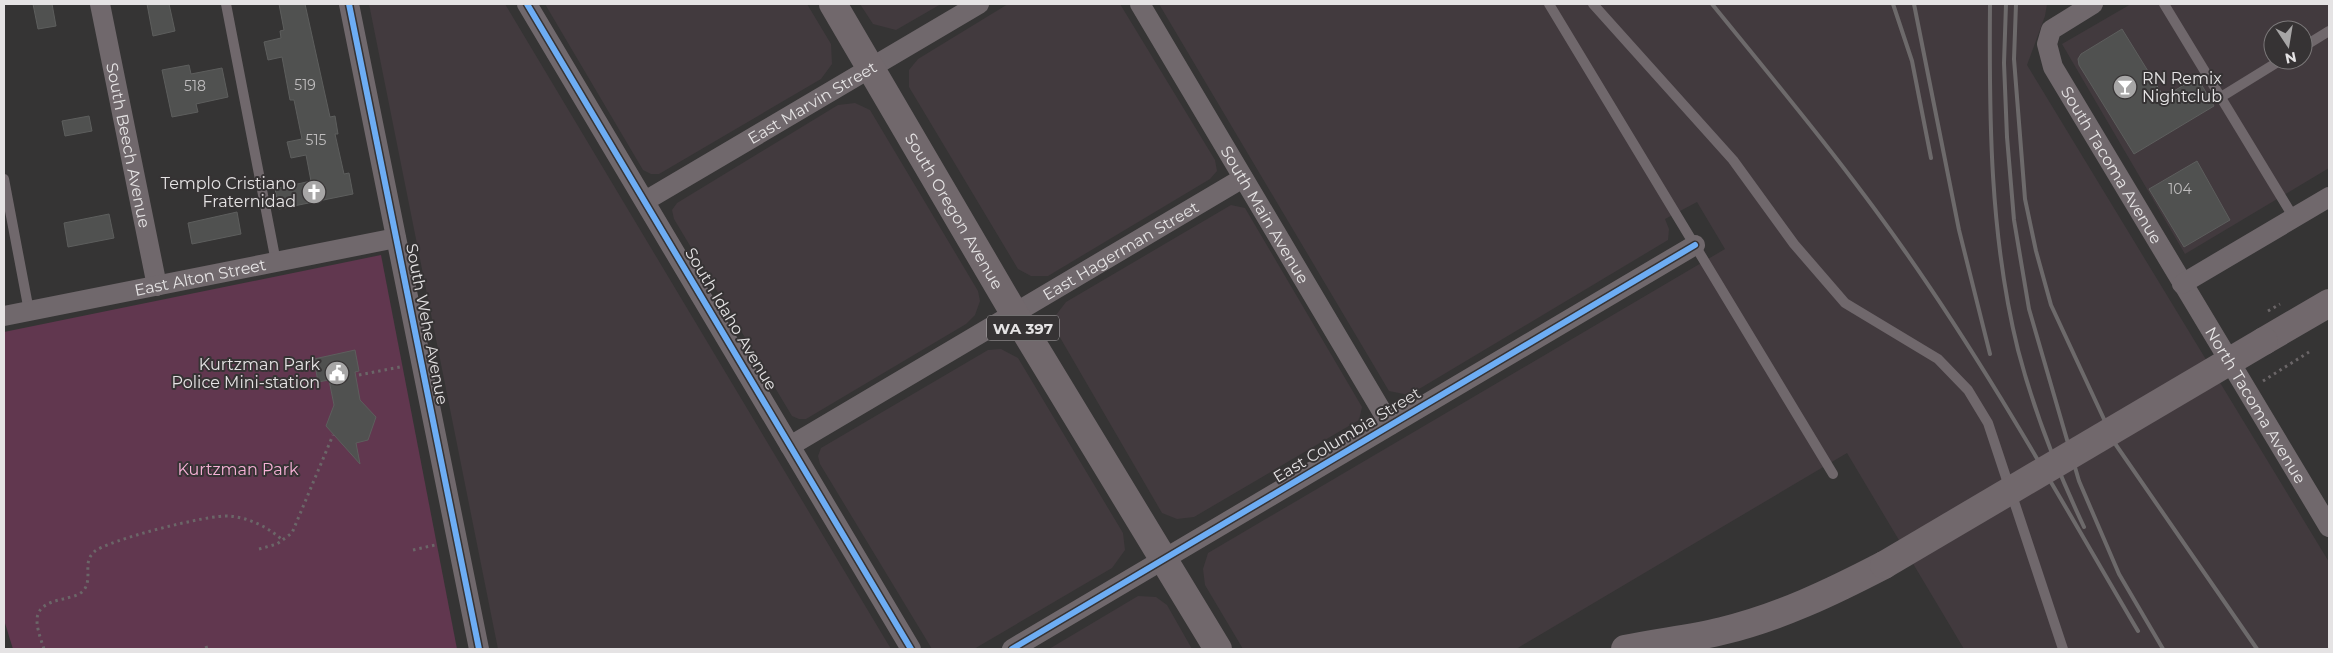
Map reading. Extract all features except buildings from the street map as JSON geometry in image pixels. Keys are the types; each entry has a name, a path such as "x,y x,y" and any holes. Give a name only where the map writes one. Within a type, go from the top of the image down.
{"main road":[{"name":"South Oregon Avenue","path":"833,4 1014,313 1218,649"},
{"path":"1625,649 1722,631 1760,620 1834,591 1884,565 2329,303"}],"street":[{"name":"South Beech Avenue","path":"100,4 157,286"},
{"name":"South Wehe Avenue","path":"349,4 479,649"},
{"name":"South Idaho Avenue","path":"527,4 911,649"},
{"name":"East Marvin Street","path":"645,201 979,4"},
{"name":"South Main Avenue","path":"1140,4 1390,425"},
{"name":"South Tacoma Avenue","path":"2093,4 2056,25 2048,37 2047,44 2053,67 2182,284"},
{"name":"East Hagerman Street","path":"790,446 1243,178"},
{"path":"2182,284 2329,197"},
{"name":"East Alton Street","path":"4,316 396,238"},
{"name":"East Columbia Street","path":"1012,649 1695,245"},
{"name":"North Tacoma Avenue","path":"2182,284 2329,527"}],"lane":[{"path":"226,4 276,262"},
{"path":"1550,4 1833,474"},
{"path":"1593,4 1733,160 1794,244 1845,303 1938,359 1968,390 1988,422 2063,649"},
{"path":"2164,4 2294,218"},
{"path":"2313,41 2329,31"},
{"path":"2221,97 2265,70"},
{"path":"4,179 29,311"}],"path":[{"path":"2263,381 2309,352"},
{"path":"359,375 400,366"},
{"path":"259,549 283,541 292,533 298,523 333,435"},
{"path":"44,649 36,626 36,617 41,608 56,600 78,594 84,590 89,575 87,566 89,559 104,545 193,520 222,516 250,521 277,534 283,541"},
{"path":"413,550 435,546"}],"shaded area":[{"path":"369,4 505,4 891,649 498,649"},
{"path":"545,4 807,4 831,44 832,64 821,79 659,174 651,174 643,170"},
{"path":"860,4 941,4 896,30 873,24"},
{"path":"1008,4 1120,4 1215,160 1217,171 1210,179 1048,276 1031,276 1018,269 909,87 909,70 918,59"},
{"path":"1159,4 2047,4 2045,16 2027,65 2329,562 2329,649 1964,649 1847,453 1516,649 1243,649 1205,585 1203,569 1208,553 1725,249 1697,202 1665,219 1669,229 1668,240 1409,395 1389,391"},
{"path":"2131,4 2329,4 2329,168 2185,254 2062,44"},
{"path":"855,103 870,110 978,291 980,301 975,315 966,324 806,419 799,419 792,416 674,219 672,210 677,203 838,105"},
{"path":"1231,205 1245,208 1362,407 1359,420 1194,517 1177,519 1162,513 1058,334 1056,315 1066,302"},
{"path":"1001,349 1018,358 1123,533 1125,550 1112,568 974,649 932,649 820,464 818,456 821,448 988,350"},
{"path":"1138,596 1156,597 1167,605 1192,649 1049,649"}],"green space":[{"name":"Kurtzman Park","path":"381,255 457,649 13,649 4,620 4,332"}],"railway":[{"path":"1712,4 1857,185 1934,294 1995,389 2138,631"},
{"path":"1893,4 1912,61 1931,158"},
{"path":"1914,4 1959,230 1990,354"},
{"path":"1990,4 1993,178 2002,264 2009,307 2024,373 2039,418 2055,462 2084,527"},
{"path":"2006,4 2004,63 2007,137 2014,220 2029,309 2079,481 2119,574 2163,649"},
{"path":"2016,4 2014,59 2025,199 2036,251 2051,305 2116,445 2257,649"}],"cycle path":[{"path":"349,4 479,649"},
{"path":"527,4 911,649"},
{"path":"1012,649 1695,245"}],"place":[{"name":"RN Remix Nightclub","path":"2125,87"},
{"name":"Templo Cristiano Fraternidad","path":"314,192"},
{"name":"Kurtzman Park Police Mini-station","path":"337,373"}]}
